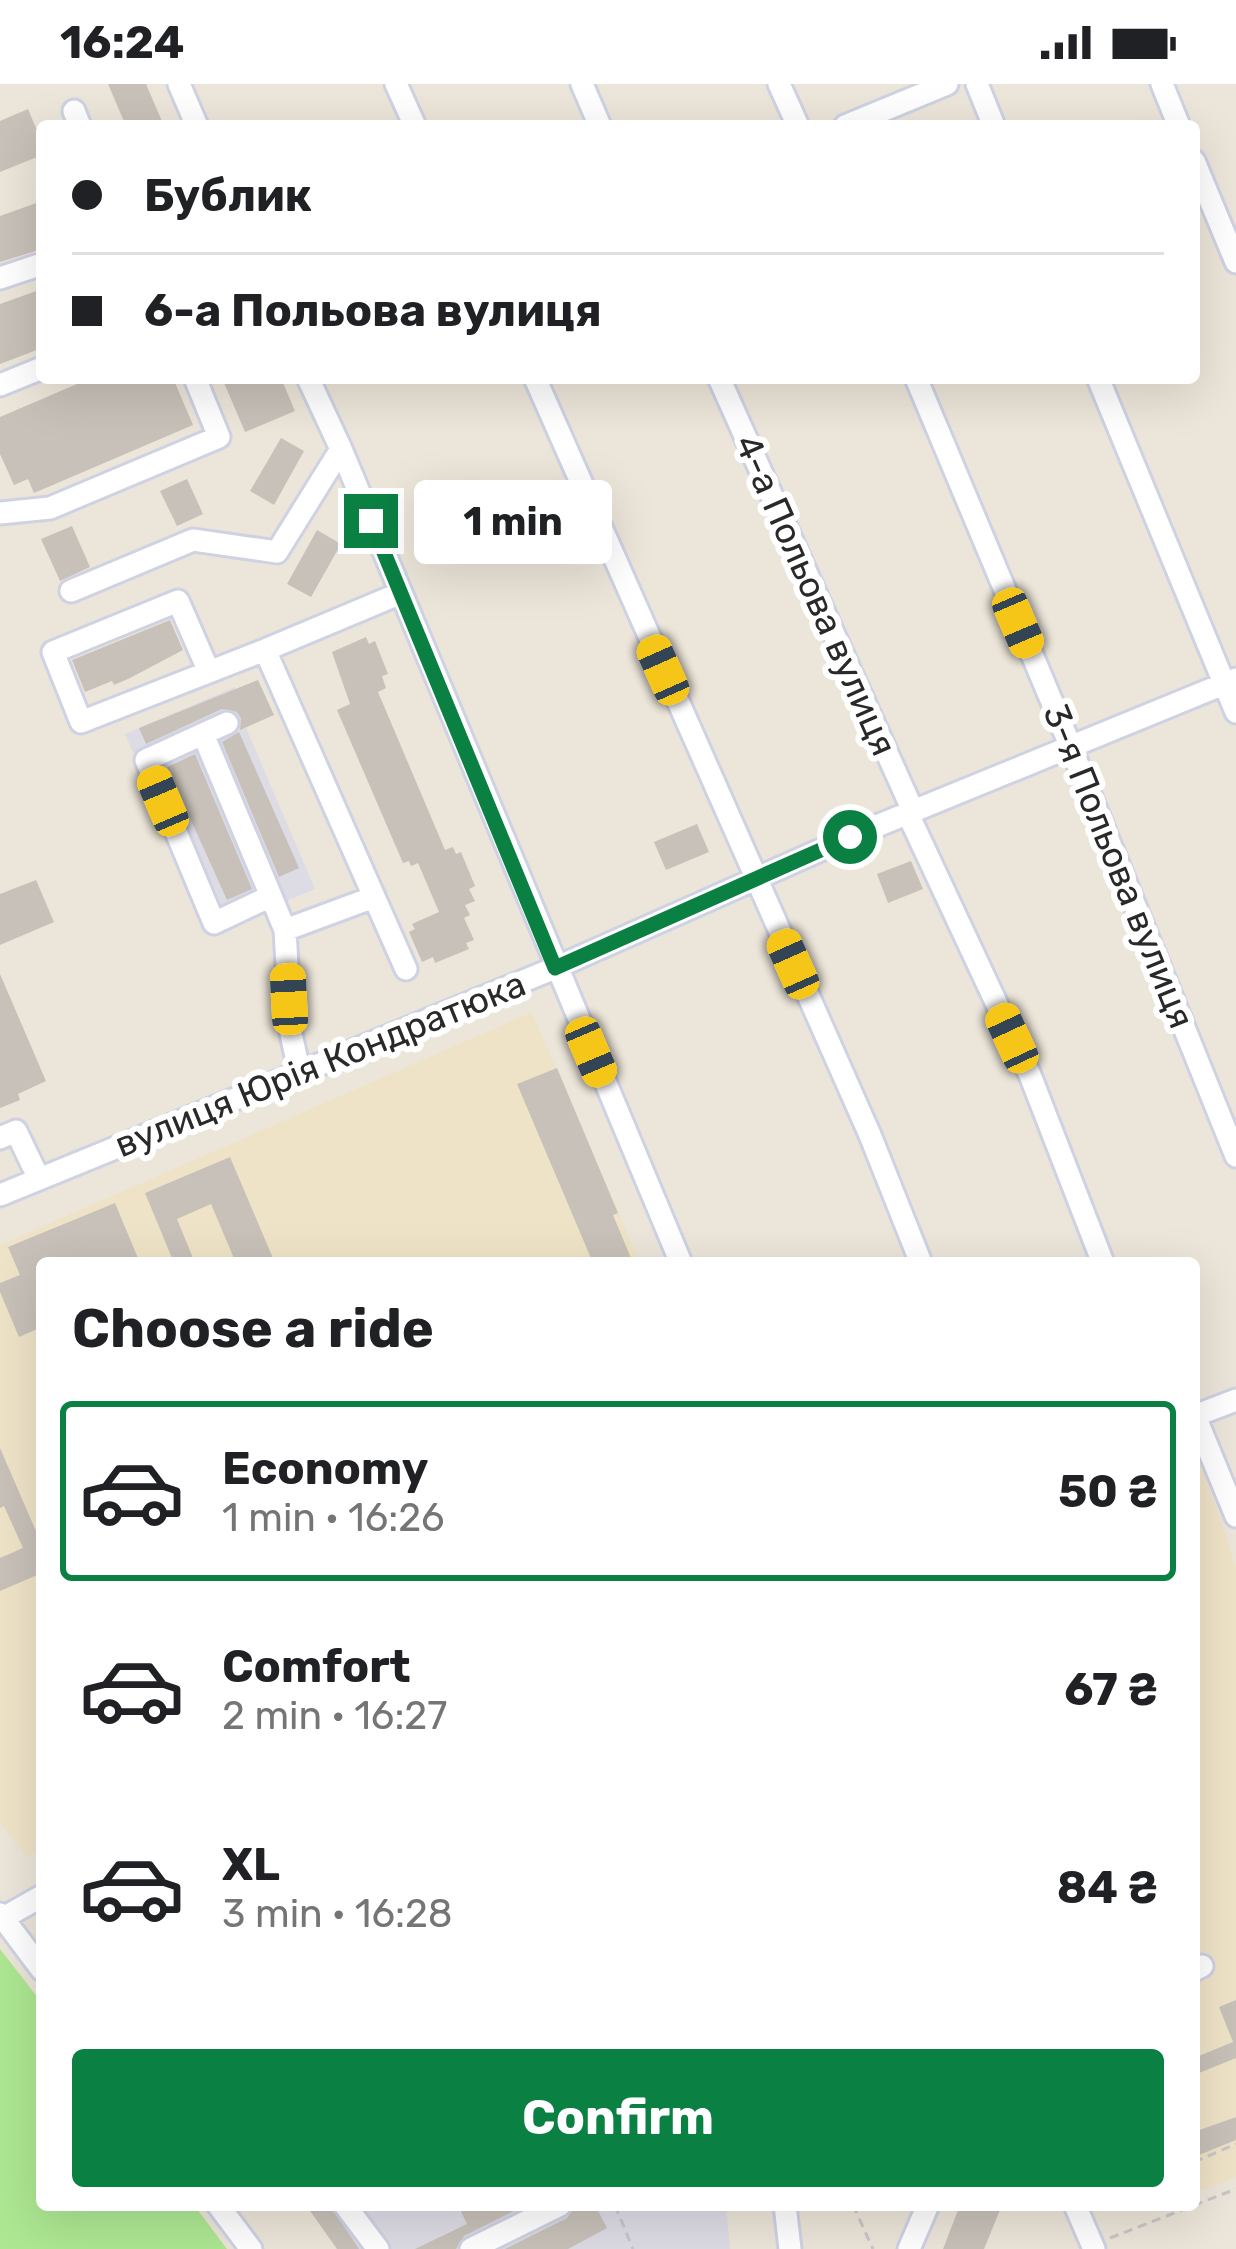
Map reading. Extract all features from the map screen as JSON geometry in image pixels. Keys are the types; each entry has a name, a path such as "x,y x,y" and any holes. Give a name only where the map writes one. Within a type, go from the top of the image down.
{"street":[{"path":"179,84 194,120"},
{"path":"396,84 412,120"},
{"path":"582,84 597,120"},
{"path":"779,84 794,120"},
{"path":"859,120 946,84"},
{"path":"977,84 992,120"},
{"path":"1162,84 1177,120"},
{"path":"1200,175 1236,262"},
{"path":"0,278 36,266"},
{"path":"0,385 36,370"},
{"path":"0,513 50,508 220,437 198,384"},
{"path":"311,384 678,1257"},
{"path":"538,384 870,1135 919,1257"},
{"name":"4-а Польова вулиця","path":"722,384 1030,1075 1101,1257"},
{"name":"3-я Польова вулиця","path":"919,384 1236,1156"},
{"path":"1101,384 1230,682 1236,712"},
{"path":"71,591 193,540 277,552 341,449"},
{"path":"209,672 178,601 53,652 82,722 265,650 401,593"},
{"path":"265,650 406,969"},
{"name":"вулиця Юрія Кондратюка","path":"0,1195 555,968 1070,745 1230,682"},
{"path":"227,723 146,760 214,923 272,896"},
{"path":"203,734 285,930 291,1034 300,1074"},
{"path":"285,930 374,897"},
{"path":"0,1138 16,1132 39,1179"},
{"path":"1200,1414 1236,1400"},
{"path":"1200,1430 1236,1516"},
{"path":"36,1899 2,1916 36,1962"},
{"path":"222,2211 251,2249"},
{"path":"350,2211 378,2249"},
{"path":"471,2249 548,2211"},
{"path":"786,2211 790,2249"},
{"path":"909,2249 925,2211"},
{"path":"1077,2211 1090,2248"}],"path":[{"path":"1200,2159 1236,2144"},
{"path":"1200,2204 1236,2189"},
{"path":"617,2211 633,2249"},
{"path":"856,2211 873,2249"},
{"path":"1090,2248 1182,2211"}],"shaded area":[{"path":"235,687 248,721 244,723 315,889 212,932 125,734"},
{"path":"532,1012 637,1257 36,1257 36,1853 26,1857 0,1822 0,1245"},
{"path":"1200,1462 1236,1567 1236,2177 1200,2191"},
{"path":"310,2211 727,2211 730,2249 337,2249"}],"green space":[{"path":"0,1949 36,1995 36,2211 198,2211 227,2249 0,2249"}],"building":[{"path":"108,84 146,84 161,120 123,120"},
{"path":"28,109 36,128 36,157 0,172 0,121"},
{"path":"36,203 36,251 0,262 0,216"},
{"path":"36,291 36,350 0,364 0,304"},
{"path":"77,384 176,384 193,425 34,493 28,479 14,485 0,454 0,417"},
{"path":"225,384 284,384 295,411 245,432"},
{"path":"281,438 304,451 274,505 250,491"},
{"path":"187,479 203,514 177,526 160,491"},
{"path":"72,526 90,567 60,581 41,539"},
{"path":"317,530 341,544 311,597 287,584"},
{"path":"170,620 183,650 114,685 112,681 85,692 72,660"},
{"path":"366,637 369,644 375,641 388,674 382,676 386,688 378,692 445,850 453,847 456,854 461,852 475,886 469,889 475,901 465,905 470,915 464,918 474,940 466,943 469,949 435,963 433,957 422,962 409,932 415,929 412,924 439,912 418,863 403,863 337,710 350,704 332,652"},
{"path":"258,680 274,715 240,730 237,712 222,709 146,744 139,728"},
{"path":"239,732 299,868 279,877 222,742"},
{"path":"195,754 252,889 227,900 167,767"},
{"path":"697,824 709,852 666,870 654,842"},
{"path":"911,861 923,889 888,903 877,874"},
{"path":"36,880 54,922 0,945 0,894"},
{"path":"0,974 46,1081 0,1108"},
{"path":"557,1068 618,1213 613,1215 630,1257 590,1257 517,1084"},
{"path":"230,1157 272,1257 233,1257 211,1204 177,1219 193,1257 172,1257 145,1193"},
{"path":"115,1203 138,1257 36,1257 36,1330 19,1337 0,1292 0,1283 20,1275 8,1247"},
{"path":"0,1448 36,1531 36,1576 0,1591 0,1558 23,1548 4,1506 0,1508"},
{"path":"1236,2000 1236,2058 1200,2073 1200,2056 1233,2042 1219,2007"},
{"path":"1236,2117 1236,2140 1200,2155 1200,2130"},
{"path":"310,2211 334,2211 359,2249 337,2249"},
{"path":"461,2211 514,2211 464,2236 456,2249 415,2249 467,2224"},
{"path":"571,2211 598,2211 607,2228 568,2249 505,2249 567,2218"},
{"path":"958,2211 1000,2211 984,2249 943,2249"}],"route":[{"path":"371,521 555,968 850,837"}]}
